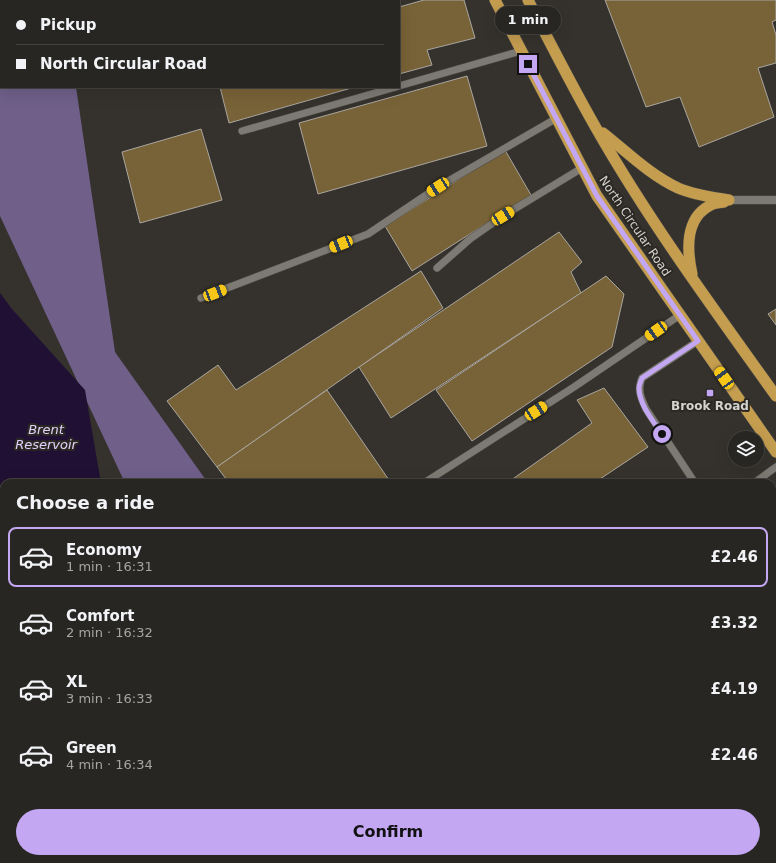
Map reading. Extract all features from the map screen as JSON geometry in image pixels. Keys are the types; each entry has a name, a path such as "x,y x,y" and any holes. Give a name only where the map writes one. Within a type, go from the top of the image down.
{"highway":[{"name":"North Circular Road","path":"495,0 597,196 776,452"},
{"name":"North Circular Road","path":"528,0 596,128 657,227 776,396"},
{"path":"596,128 654,174 678,188 698,195 728,200"},
{"path":"694,280 688,245 694,223 709,205 728,200"}],"street":[{"path":"728,200 776,200"}],"lane":[{"path":"400,86 521,51"},
{"path":"242,131 392,88"},
{"path":"201,298 368,234 438,187 556,118"},
{"path":"437,268 475,235 503,216 582,168"},
{"path":"430,479 574,387 680,315"},
{"path":"692,479 646,409 640,396 639,386 642,378 698,341"},
{"path":"760,479 776,467"}],"shaded area":[{"path":"0,88 76,88 115,352 205,479 123,479 0,216"}],"water":[{"name":"Brent Reservoir","path":"0,293 12,309 85,390 100,479 0,479"}],"building":[{"path":"424,0 464,0 475,38 427,50 432,65 400,74 400,7"},
{"path":"605,0 776,0 776,20 772,22 776,35 776,63 758,68 774,117 699,147 680,97 646,107"},
{"path":"467,76 487,146 318,194 299,123"},
{"path":"220,88 352,88 229,123"},
{"path":"201,129 222,200 140,223 122,152"},
{"path":"505,150 531,195 412,271 385,226"},
{"path":"559,232 582,262 571,272 581,293 391,418 359,367"},
{"path":"421,271 443,308 217,467 167,401 218,365 236,390"},
{"path":"606,276 624,294 612,347 472,441 436,390"},
{"path":"776,309 776,325 768,314"},
{"path":"604,388 648,447 600,479 513,479 592,423 577,400"},
{"path":"327,390 388,479 226,479 217,467"}],"place":[{"name":"Brook Road","path":"710,393"}],"route":[{"path":"528,64 597,196 698,341 642,378 639,386 640,396 646,409 662,434"}]}
